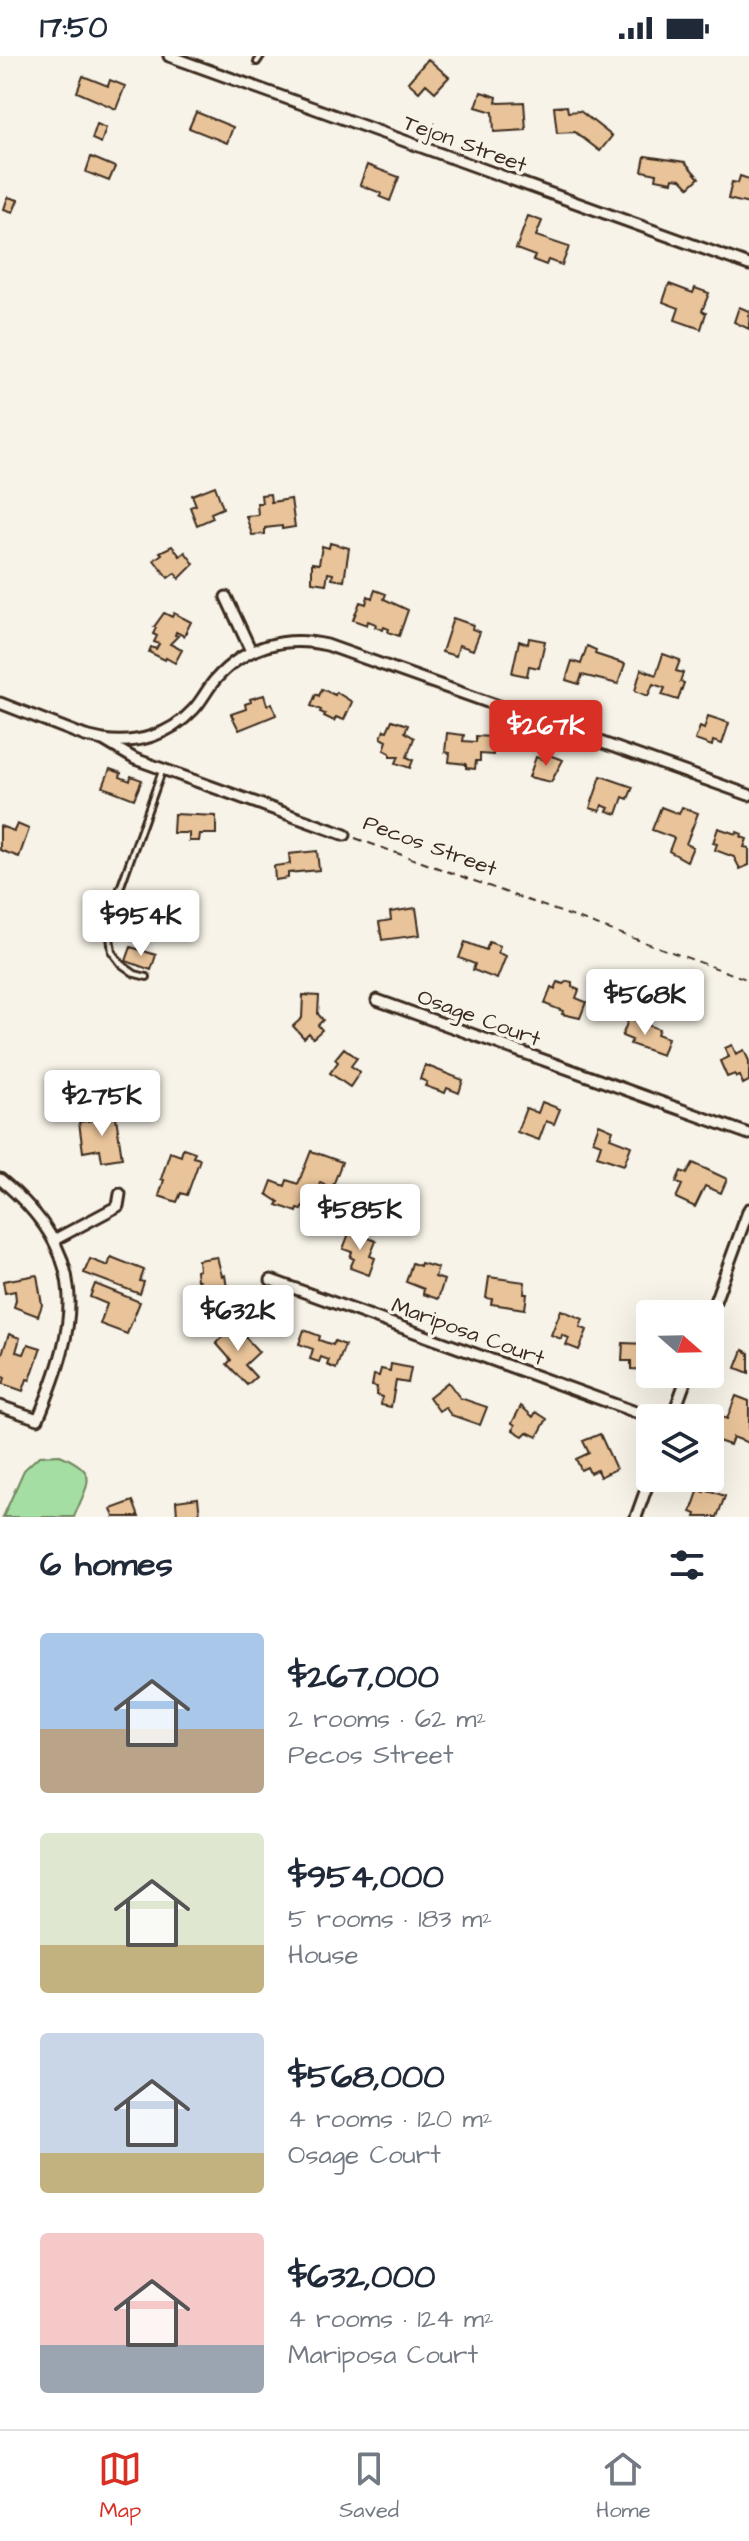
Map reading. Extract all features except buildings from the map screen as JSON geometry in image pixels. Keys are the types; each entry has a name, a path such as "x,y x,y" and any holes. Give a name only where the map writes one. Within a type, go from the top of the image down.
{"street":[{"name":"Tejon Street","path":"169,56 749,265"},
{"path":"226,597 251,651"},
{"name":"Pecos Street","path":"0,703 85,736 122,742 143,739 176,724 196,707 227,667 251,651 284,641 302,640 327,645 749,795"},
{"name":"Pecos Street","path":"103,740 135,759 345,835"},
{"name":"Osage Court","path":"377,1000 749,1134"},
{"path":"0,1179 34,1210 54,1240 69,1285 69,1307 59,1364 38,1419 0,1406"},
{"path":"54,1240 118,1206 120,1194"},
{"path":"716,1300 749,1209"},
{"name":"Mariposa Court","path":"271,1280 636,1412"},
{"path":"636,1517 645,1492"}],"lane":[{"path":"257,62 261,56"},
{"path":"147,977 135,974 121,964 112,952 108,922 163,769"}],"path":[{"name":"Pecos Street","path":"345,835 749,980"}],"green space":[{"path":"60,1455 81,1467 88,1480 74,1517 3,1517 24,1470 39,1456"}]}
